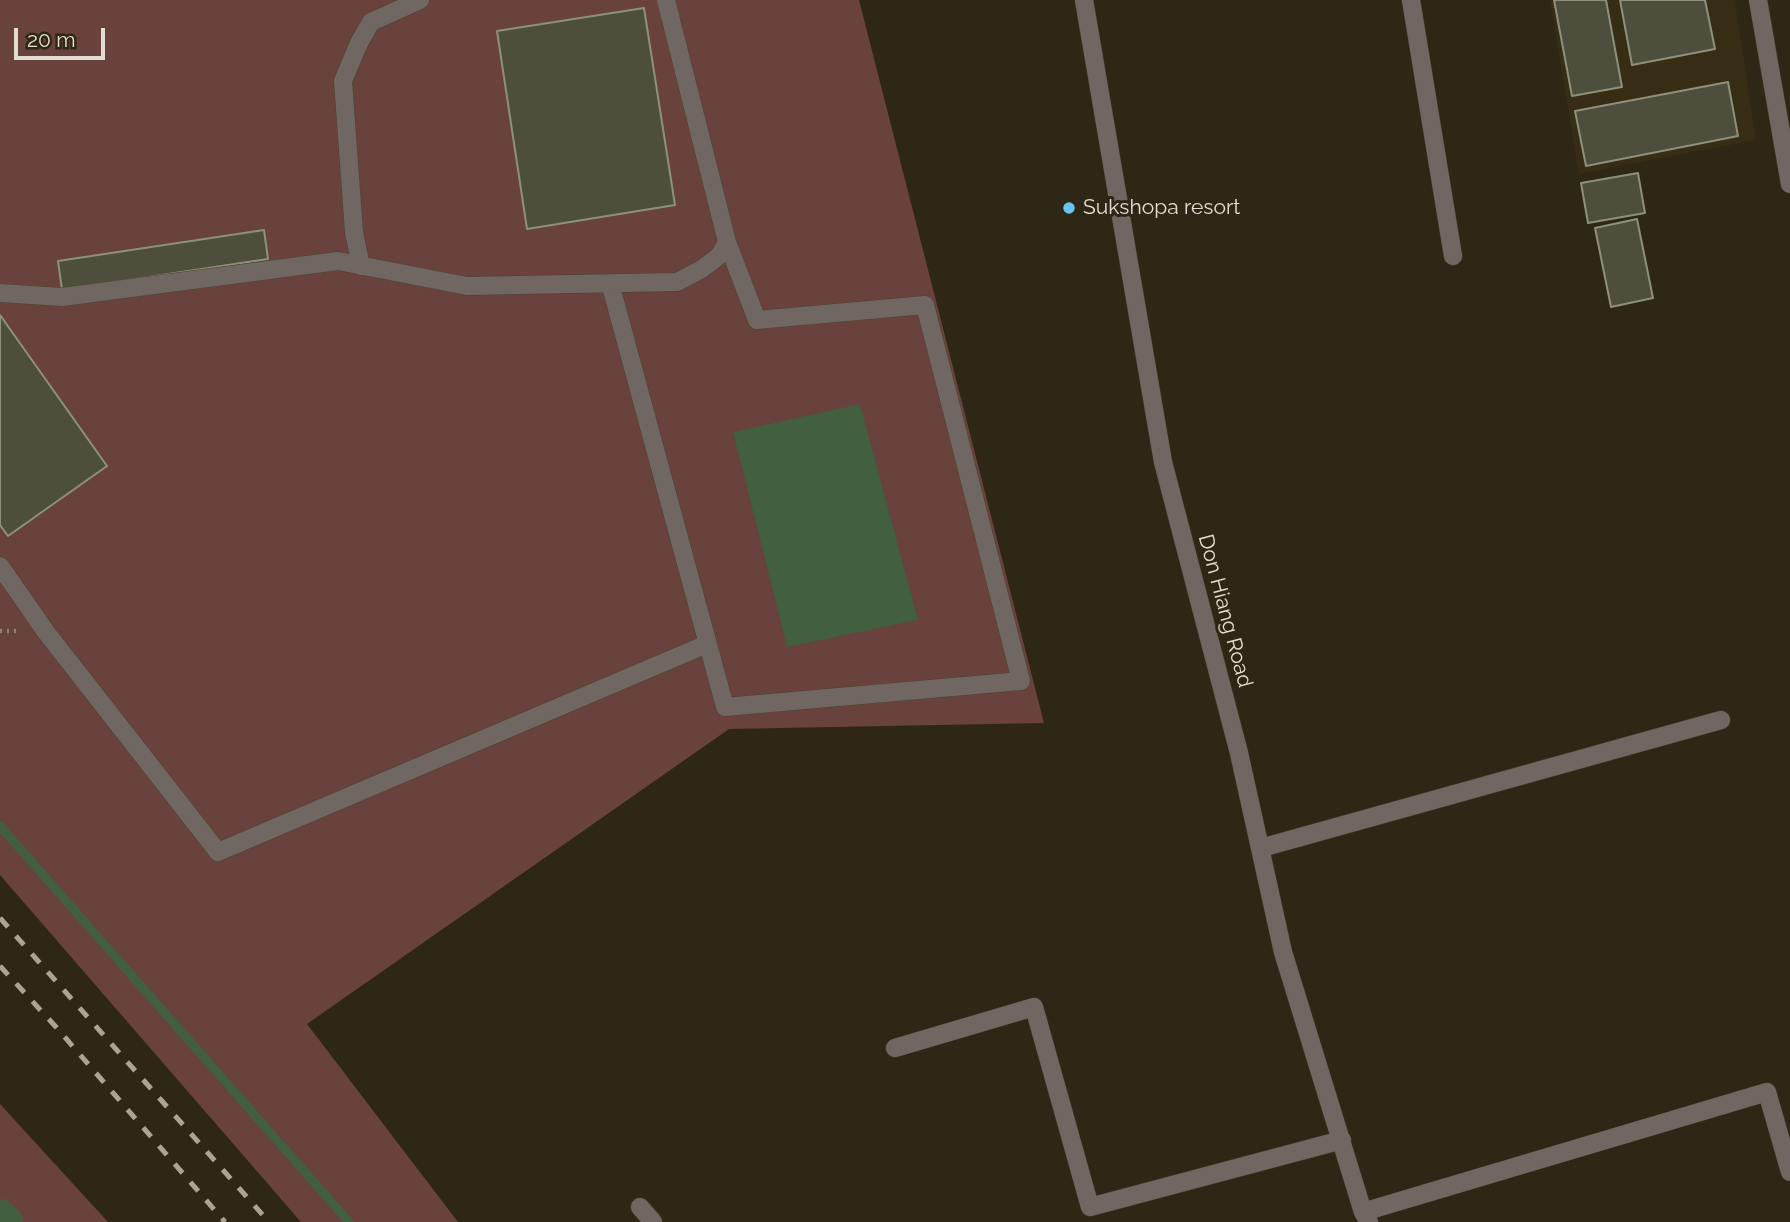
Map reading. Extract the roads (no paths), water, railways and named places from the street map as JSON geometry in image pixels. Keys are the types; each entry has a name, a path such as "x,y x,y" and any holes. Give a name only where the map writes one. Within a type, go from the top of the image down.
{"street":[{"path":"361,265 354,232 342,80 371,22 419,0"},
{"path":"610,283 725,707 1021,681 925,305 757,320 726,242 678,39 666,0"},
{"name":"Don Hiang Road","path":"1084,0 1163,462 1239,753 1283,952 1366,1217"},
{"path":"1411,0 1453,256"},
{"path":"1758,0 1790,184"},
{"path":"0,293 62,298 338,261 467,286 677,282 702,269 720,255 726,242"},
{"path":"0,566 39,622 218,852 707,644"},
{"path":"1261,848 1721,720"},
{"path":"895,1048 1034,1007 1091,1214 1342,1140"},
{"path":"1366,1217 1767,1092 1790,1172"},
{"path":"640,1207 653,1222"}],"waterway":[{"path":"0,826 349,1222"},
{"path":"0,1215 7,1222"}],"railway":[{"path":"0,918 269,1222"},
{"path":"0,966 225,1222"}],"place":[{"name":"Sukshopa resort","path":"1069,208"}]}
